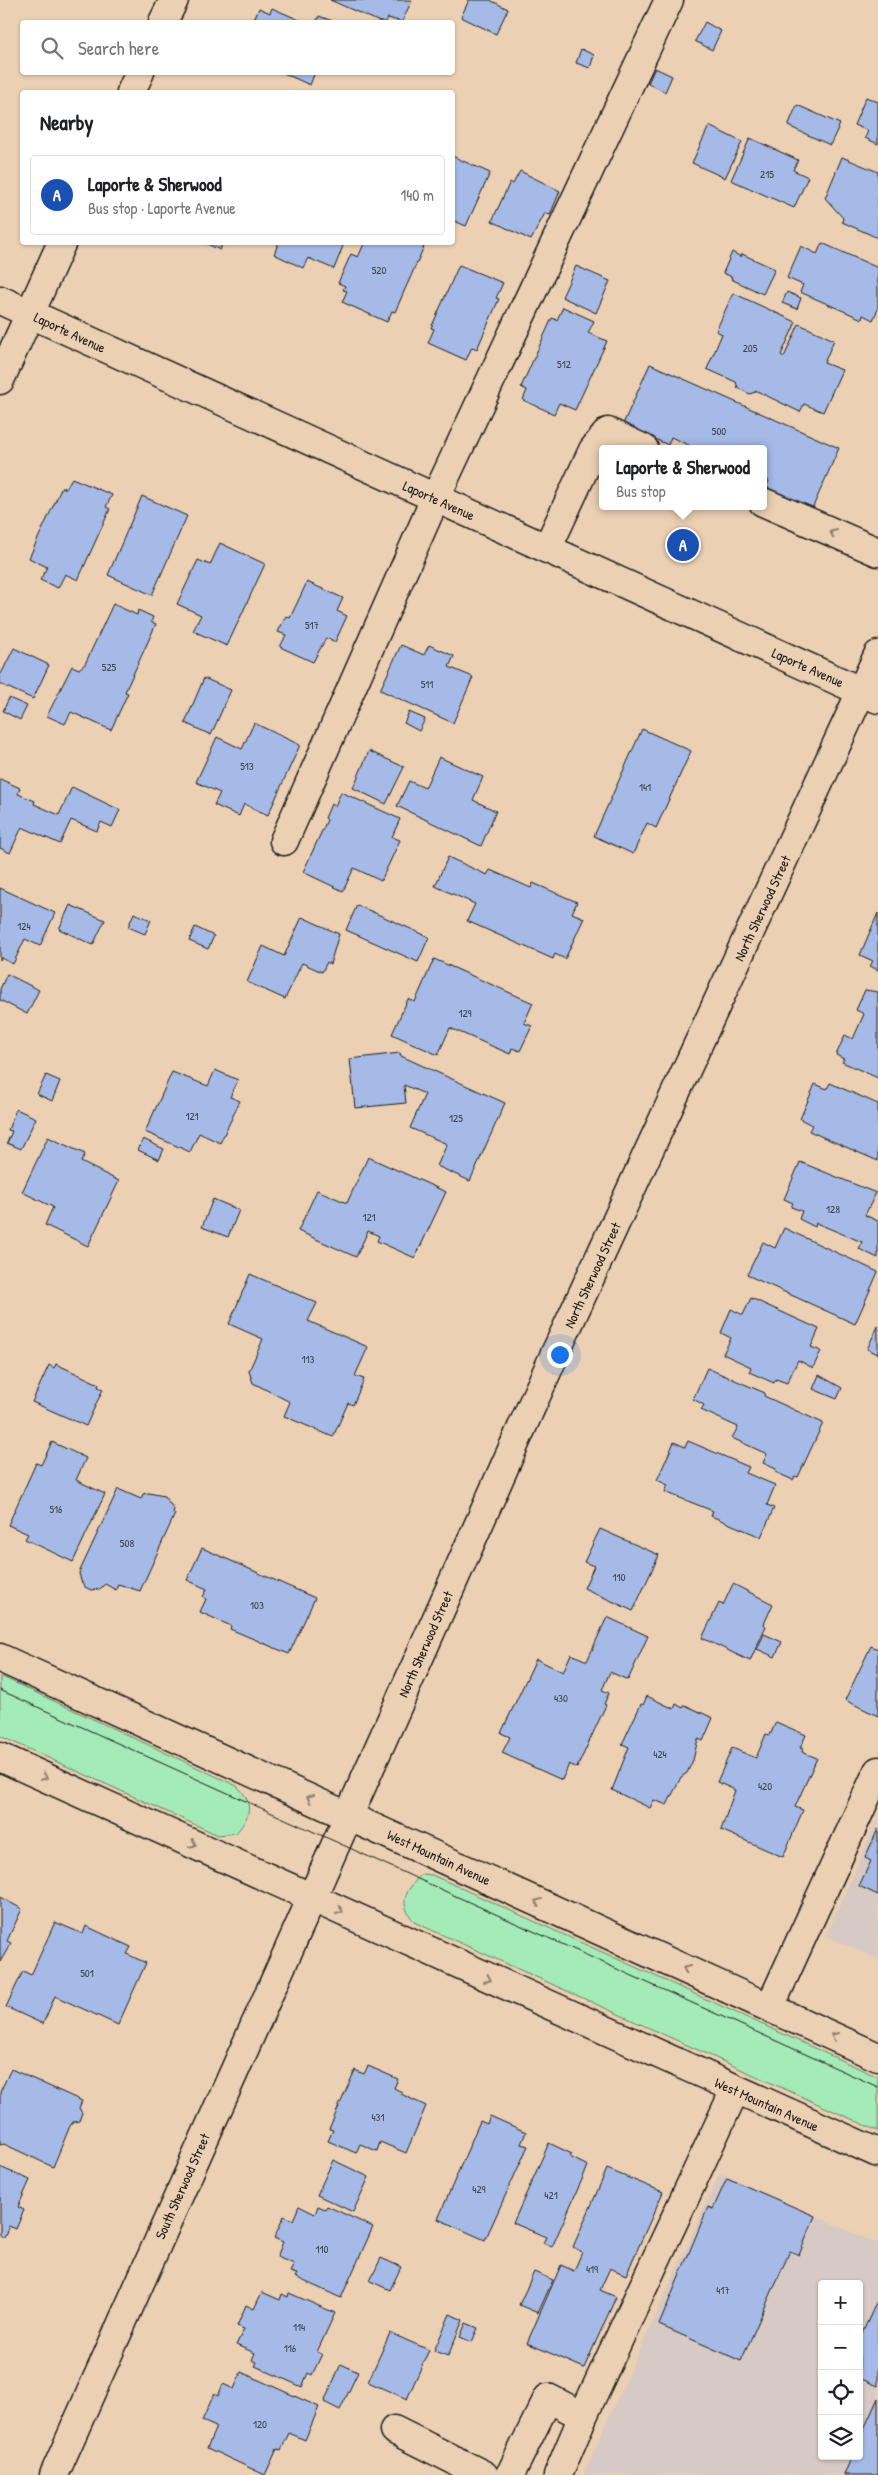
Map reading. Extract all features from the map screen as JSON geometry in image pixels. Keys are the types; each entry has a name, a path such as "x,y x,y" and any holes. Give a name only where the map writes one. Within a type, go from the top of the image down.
{"street":[{"path":"164,20 174,0"},
{"path":"284,841 435,499 669,0"},
{"path":"132,90 139,75"},
{"path":"0,380 61,245"},
{"name":"Laporte Avenue","path":"0,300 870,696"},
{"path":"547,549 593,450 608,432 636,445"},
{"path":"767,504 878,552"},
{"name":"North Sherwood Street","path":"311,1898 553,1358 870,696 878,656"},
{"name":"West Mountain Avenue","path":"0,1658 878,2056"},
{"name":"West Mountain Avenue","path":"0,1757 878,2154"},
{"path":"770,2007 878,1771"},
{"name":"South Sherwood Street","path":"54,2475 311,1898"},
{"path":"558,2475 583,2416 735,2090"},
{"path":"510,2475 548,2398 583,2416"},
{"path":"394,2430 484,2475"}],"shaded area":[{"path":"878,1819 878,1959 826,1936"},
{"path":"720,2173 878,2244 878,2475 583,2475"}],"green space":[{"path":"0,1676 237,1786 248,1804 245,1821 236,1833 218,1835 0,1736"},
{"path":"422,1874 432,1875 878,2077 878,2131 416,1923 410,1916 405,1904 411,1886"}],"building":[{"path":"330,0 412,0 403,20 388,18 387,20 375,20"},
{"path":"469,0 490,0 508,9 496,34 461,17"},
{"path":"259,8 270,13 272,8 299,20 254,20"},
{"path":"319,16 330,20 317,20"},
{"path":"705,22 721,31 712,50 695,41"},
{"path":"581,49 594,55 590,68 576,63"},
{"path":"655,68 672,76 665,92 648,83"},
{"path":"288,75 314,75 310,85"},
{"path":"866,97 878,102 878,144 865,138 868,131 854,125"},
{"path":"797,105 840,124 830,145 788,126"},
{"path":"709,126 742,142 725,178 692,163"},
{"path":"750,138 798,160 793,170 808,177 794,208 731,180"},
{"path":"455,157 490,173 466,226 455,221"},
{"path":"842,157 878,172 878,238 842,222 843,218 825,198"},
{"path":"520,171 560,191 550,215 545,213 531,240 492,221 510,182 513,184"},
{"path":"822,243 878,268 878,309 873,320 863,315 862,319 800,292 803,285 787,278 801,246 817,254"},
{"path":"209,245 222,245 220,250"},
{"path":"278,245 343,245 334,269 308,258 303,268 274,254"},
{"path":"364,245 425,245 395,312 392,311 387,322 342,302 347,291 343,290 345,286 338,283 351,254 358,257"},
{"path":"732,252 741,257 742,254 775,269 763,294 731,279 732,277 723,273"},
{"path":"459,265 503,283 496,298 499,299 477,349 472,347 466,360 428,343 434,329 431,328"},
{"path":"576,266 610,281 596,313 562,297"},
{"path":"787,292 801,298 797,309 782,303"},
{"path":"733,293 796,322 781,355 784,357 799,324 834,340 824,363 842,370 823,412 804,404 800,412 757,391 750,394 738,388 736,382 707,369 722,334 716,331"},
{"path":"563,307 594,321 588,333 607,341 575,410 559,403 554,414 523,400 527,390 521,387 552,318 557,320"},
{"path":"650,364 839,448 812,509 767,488 769,481 767,480 767,445 688,445 671,437 668,445 623,424"},
{"path":"72,478 112,495 106,507 110,509 78,580 65,574 58,588 40,580 47,567 29,558 62,487 66,489"},
{"path":"142,496 187,516 152,595 108,575"},
{"path":"220,543 265,564 227,646 193,631 201,615 177,604 198,560 210,565"},
{"path":"307,582 343,598 337,611 347,616 335,642 326,638 313,662 280,647 286,635 278,632 286,616 290,618"},
{"path":"113,604 137,615 138,610 153,617 151,622 156,624 125,692 128,693 111,730 71,712 65,724 47,716 72,666 79,669 85,664"},
{"path":"401,645 424,655 429,645 454,656 449,667 473,677 453,723 380,690"},
{"path":"14,648 49,665 33,699 0,684 0,676"},
{"path":"204,678 231,690 211,735 185,723"},
{"path":"9,698 27,706 20,720 3,711"},
{"path":"409,712 425,719 419,731 404,723"},
{"path":"254,723 300,745 268,815 244,804 239,816 214,805 220,793 196,782 217,737 242,749"},
{"path":"642,729 691,751 656,828 647,823 633,854 594,836"},
{"path":"369,751 404,767 386,804 353,788"},
{"path":"439,757 483,777 473,800 496,811 481,846 397,806 409,781 425,788"},
{"path":"0,779 20,788 18,794 35,801 34,804 59,815 72,787 120,810 112,827 101,822 97,831 71,820 60,844 22,827 10,853 0,848"},
{"path":"341,792 400,819 392,837 400,840 381,881 354,868 343,891 303,872 327,820 325,818 331,804 335,806"},
{"path":"448,857 487,875 490,870 531,888 533,883 577,902 572,913 584,918 565,959 555,954 553,959 467,921 475,904 435,886"},
{"path":"0,888 55,913 40,946 25,939 13,964 1,958 0,960"},
{"path":"70,905 105,920 93,945 59,929"},
{"path":"357,905 429,937 418,962 346,930"},
{"path":"134,913 151,920 145,934 128,927"},
{"path":"878,913 878,970 870,966 873,961 860,955"},
{"path":"302,917 339,934 330,964 327,962 322,972 302,963 285,999 247,982 263,946 284,956"},
{"path":"195,927 214,936 208,949 189,941"},
{"path":"434,959 533,1003 524,1023 532,1026 520,1051 512,1048 510,1054 450,1028 438,1055 392,1034 408,999 415,1002"},
{"path":"7,974 39,990 27,1014 0,1000 0,989"},
{"path":"865,990 878,992 878,1078 842,1062 844,1059 836,1055 845,1035 853,1039 864,1014 856,1010"},
{"path":"400,1053 401,1056 505,1103 470,1181 437,1166 447,1144 410,1128 425,1094 404,1085 406,1103 355,1108 350,1059"},
{"path":"215,1070 238,1080 230,1097 240,1101 220,1143 199,1133 190,1152 145,1132 172,1072 208,1086"},
{"path":"46,1075 60,1081 52,1101 37,1094"},
{"path":"830,1083 878,1104 878,1161 809,1131 812,1125 800,1119 815,1084 827,1089"},
{"path":"16,1109 36,1118 21,1149 7,1143 12,1131 8,1130"},
{"path":"48,1137 85,1154 81,1162 119,1181 88,1246 45,1225 53,1207 22,1192"},
{"path":"143,1139 164,1149 159,1160 138,1150"},
{"path":"368,1157 446,1192 415,1258 377,1241 379,1236 368,1231 356,1257 298,1231 317,1190 347,1203"},
{"path":"800,1162 876,1193 865,1215 878,1221 878,1258 859,1249 862,1242 816,1223 815,1227 799,1219 802,1211 791,1207 793,1203 784,1199"},
{"path":"213,1199 239,1210 228,1237 202,1227"},
{"path":"784,1228 878,1272 855,1324 747,1275 763,1242 775,1248"},
{"path":"250,1274 317,1303 308,1321 368,1347 355,1376 364,1379 353,1405 348,1403 333,1437 284,1416 290,1402 253,1383 249,1371 263,1339 229,1324"},
{"path":"751,1298 819,1329 811,1347 821,1351 813,1368 798,1360 787,1383 776,1379 774,1383 749,1372 751,1367 723,1354 731,1338 721,1333 731,1309 743,1315"},
{"path":"878,1326 878,1354 867,1349"},
{"path":"56,1364 99,1384 98,1387 103,1389 86,1426 32,1402 49,1365 54,1368"},
{"path":"707,1368 765,1393 764,1396 823,1423 798,1477 795,1476 793,1480 775,1472 776,1469 763,1463 767,1454 732,1438 738,1427 701,1410 704,1405 693,1399"},
{"path":"819,1375 842,1388 837,1399 813,1389"},
{"path":"688,1441 749,1467 746,1473 775,1485 767,1505 774,1508 761,1537 711,1516 713,1511 665,1492 668,1485 657,1480 674,1442 685,1447"},
{"path":"52,1442 86,1458 76,1480 105,1494 73,1562 25,1539 28,1534 8,1525 36,1463 41,1465"},
{"path":"118,1489 141,1499 143,1494 149,1493 164,1496 174,1509 173,1513 175,1514 140,1591 118,1584 116,1590 105,1584 100,1589 91,1590 85,1587 79,1573"},
{"path":"600,1529 659,1555 633,1611 584,1588 594,1566 584,1562"},
{"path":"202,1548 315,1598 289,1654 230,1629 231,1626 200,1612 206,1599 203,1597 207,1589 187,1580"},
{"path":"733,1584 773,1604 764,1624 766,1626 750,1661 702,1638 719,1603 723,1605"},
{"path":"607,1617 648,1636 628,1680 610,1672 602,1690 609,1693 604,1704 606,1705 577,1768 569,1764 562,1780 502,1753 510,1737 501,1733 536,1659 563,1672 571,1654 587,1661"},
{"path":"764,1634 782,1642 775,1657 757,1649"},
{"path":"871,1646 878,1649 878,1716 845,1700"},
{"path":"647,1696 674,1709 676,1704 683,1708 685,1705 713,1718 703,1741 698,1739 693,1760 687,1773 681,1777 667,1805 654,1800 650,1808 612,1790 629,1747 622,1744 641,1704 643,1705"},
{"path":"776,1722 806,1735 800,1748 803,1749 802,1752 817,1758 795,1807 803,1810 783,1857 721,1830 735,1790 717,1782 732,1748 756,1758 766,1734 770,1735"},
{"path":"878,1829 878,1895 859,1886 871,1861 865,1858"},
{"path":"0,1897 22,1909 7,1941 11,1943 0,1962"},
{"path":"55,1922 83,1934 86,1926 131,1947 127,1954 146,1963 118,2025 55,1996 43,2024 6,2007 23,1971 31,1975"},
{"path":"368,2066 398,2079 394,2088 402,2092 401,2094 426,2106 406,2153 380,2142 377,2151 360,2144 356,2153 328,2141 333,2130 329,2129 355,2070 364,2074"},
{"path":"11,2069 82,2101 79,2108 82,2113 79,2121 73,2122 70,2126 53,2167 4,2144 0,2145 0,2092"},
{"path":"490,2116 526,2132 521,2144 528,2146 485,2240 438,2219 480,2121 487,2124"},
{"path":"549,2143 572,2154 570,2157 588,2166 552,2247 543,2243 546,2237 513,2223"},
{"path":"333,2160 369,2177 353,2212 317,2195"},
{"path":"0,2167 30,2180 18,2207 24,2210 16,2229 9,2226 4,2237 0,2236"},
{"path":"607,2169 663,2192 626,2275 610,2268 600,2290 616,2297 584,2368 527,2343 561,2265 574,2271 582,2252 573,2247"},
{"path":"727,2178 815,2216 799,2255 790,2251 741,2361 659,2325 708,2207 713,2209"},
{"path":"299,2206 315,2214 318,2206 325,2209 327,2206 373,2227 341,2298 295,2277 297,2274 290,2272 294,2264 277,2257 283,2242 274,2238 284,2216 293,2220"},
{"path":"381,2258 401,2267 390,2290 370,2281"},
{"path":"534,2272 553,2280 538,2313 519,2305"},
{"path":"262,2292 280,2300 282,2294 288,2297 289,2293 335,2313 317,2352 322,2354 312,2375 308,2373 302,2387 255,2366 257,2362 252,2360 255,2353 236,2345 244,2329 237,2326 246,2305 254,2309"},
{"path":"878,2299 878,2386 863,2380 863,2331"},
{"path":"450,2314 463,2320 448,2356 434,2351"},
{"path":"466,2323 478,2328 472,2342 460,2337"},
{"path":"390,2333 429,2350 407,2399 368,2382"},
{"path":"341,2364 358,2372 340,2410 324,2402"},
{"path":"241,2372 319,2407 305,2440 289,2433 281,2450 277,2449 265,2475 207,2448 216,2427 202,2421 214,2394 218,2396 223,2384 234,2389"},
{"path":"878,2398 878,2475 844,2475 850,2460 863,2460 863,2431"}],"tram line":[{"path":"0,1690 878,2087"}],"place":[{"name":"Laporte & Sherwood","path":"683,545"}]}
